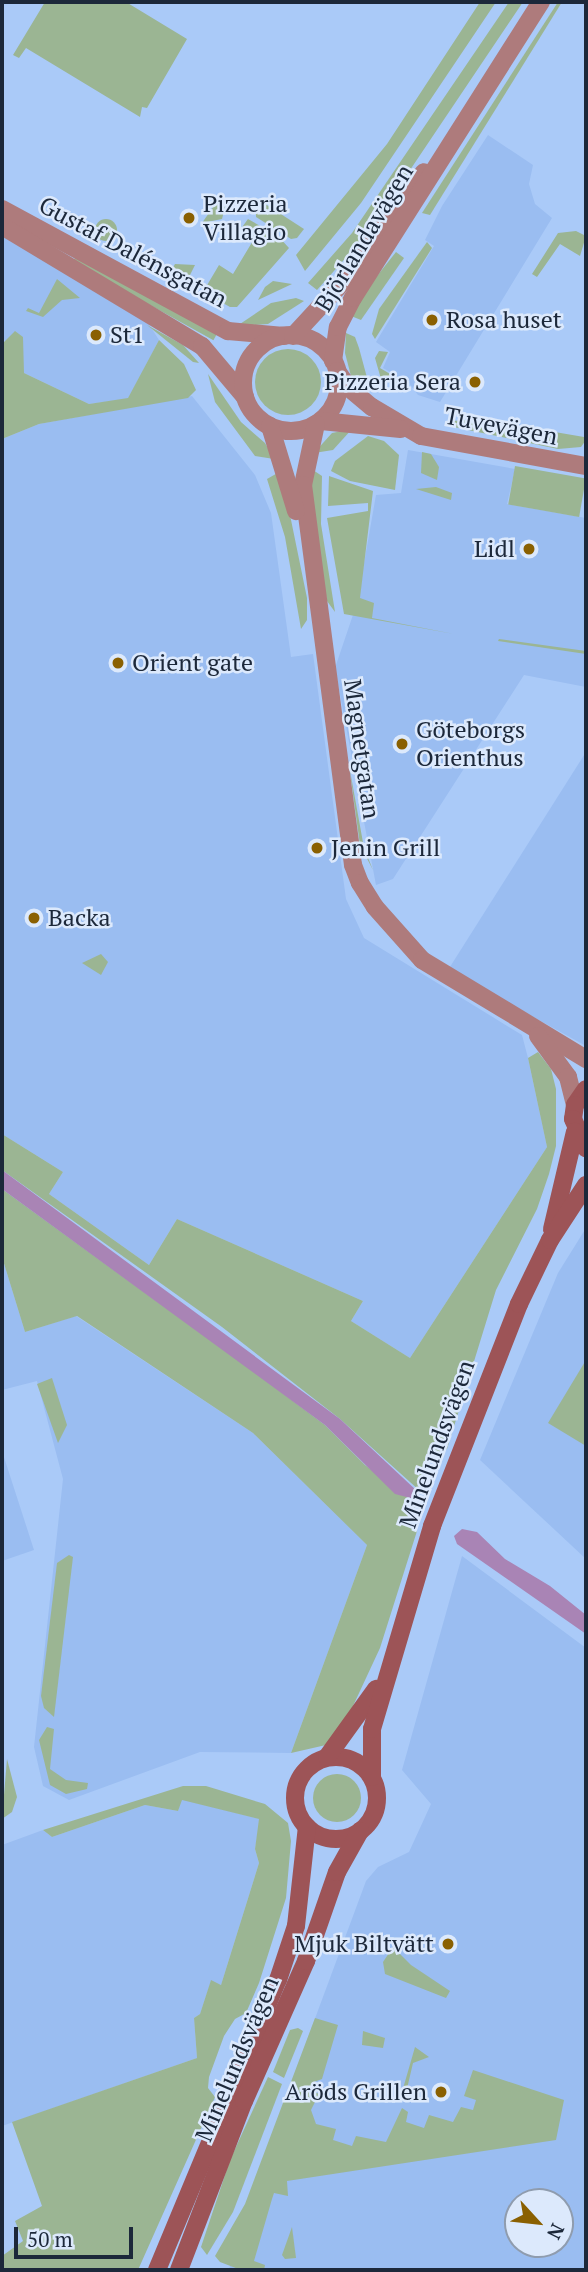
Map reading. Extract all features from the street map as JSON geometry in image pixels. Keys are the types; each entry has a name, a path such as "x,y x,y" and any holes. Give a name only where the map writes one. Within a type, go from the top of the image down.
{"main road":[{"path":"575,1105 586,1089"},
{"name":"Minelundsvägen","path":"550,1240 575,1132 575,1105"},
{"path":"575,1132 586,1147"},
{"name":"Minelundsvägen","path":"179,2270 235,2122 314,1941 337,1872 375,1809 372,1729 386,1671 432,1526 486,1378 550,1240 586,1185"},
{"name":"Minelundsvägen","path":"158,2270 255,2041 292,1937 304,1881 307,1827 296,1808 296,1786 308,1767 327,1757 341,1743 386,1671"},
{"path":"327,1757 349,1759 372,1777"},
{"path":"307,1827 333,1839 360,1831"}],"street":[{"name":"Björlandavägen","path":"318,422 337,396 335,366 341,319 410,213 447,144 541,2"},
{"name":"Björlandavägen","path":"245,397 243,381 249,360 264,344 289,336 344,281 396,204 447,144"},
{"name":"Gustaf Dalénsgatan","path":"2,209 228,331 289,336"},
{"name":"Gustaf Dalénsgatan","path":"2,226 202,346 245,397"},
{"name":"Björlandavägen","path":"289,336 318,344 335,366"},
{"name":"Tuvevägen","path":"335,366 348,388 408,430"},
{"path":"245,397 254,414 270,426 291,431 318,422"},
{"name":"Tuvevägen","path":"318,422 408,430 452,443 586,466"},
{"name":"Magnetgatan","path":"318,422 303,485 314,593 353,865 375,907 422,960 531,1029"},
{"name":"Magnetgatan","path":"270,426 293,496 314,593"},
{"path":"531,1029 586,1059"},
{"path":"531,1029 558,1059 575,1105"}],"shaded area":[{"path":"488,135 533,165 529,184 535,204 552,218 440,402 418,395 409,383 383,368 390,352 376,342 434,246 425,240 442,206"},
{"path":"2,228 143,315 159,340 128,399 89,404 22,372 4,339 2,343"},
{"path":"192,396 255,475 271,513 291,657 313,654 346,899 364,938 522,1035 528,1058 547,1147 410,1358 351,1321 363,1301 177,1219 149,1265 49,1194 63,1172 2,1134 2,439 39,424"},
{"path":"408,450 515,469 507,504 586,518 586,687 524,675 393,879 376,885 335,668 357,603 376,495 401,493"},
{"path":"586,752 586,1046 448,970"},
{"path":"2,1170 340,1419 417,1491 418,1500 395,1494 325,1425 2,1189"},
{"path":"586,1228 586,1559 480,1460 558,1273"},
{"path":"2,1257 25,1332 76,1316 253,1433 367,1545 291,1753 200,1752 69,1800 43,1786 34,1747 63,1479 37,1381 2,1390"},
{"path":"2,1451 34,1550 2,1561"},
{"path":"462,1529 477,1532 505,1559 550,1586 586,1615 586,1634 457,1544 454,1536"},
{"path":"462,1556 586,1648 586,2270 229,2270 241,2218 366,1881 378,1867 409,1852 431,1804 402,1770"},
{"path":"181,1799 260,1819 255,1849 259,1863 221,1985 211,1981 200,2014 194,2018 197,2058 2,2126 2,1845 43,1830 52,1837 145,1805 178,1811"}],"green space":[{"path":"45,2 126,2 187,39 147,108 142,107 140,117 26,48 19,58 13,55"},
{"path":"480,2 496,2 361,203 305,271 296,255 387,144"},
{"path":"509,2 523,2 367,234 317,290 308,283 352,233"},
{"path":"558,2 562,2 430,215 422,213"},
{"path":"220,197 225,207 222,219 202,223"},
{"path":"256,198 304,229 297,238 291,239 256,217"},
{"path":"106,219 114,222 117,230 114,238 106,241 98,238 95,230 98,222"},
{"path":"248,219 278,236 289,248 237,307 230,307 203,292 219,265 233,274 254,239 240,230"},
{"path":"576,231 586,236 580,256 560,244 537,277 532,274 558,233"},
{"path":"427,242 432,248 375,339 372,334 379,309"},
{"path":"396,252 404,258 361,320 351,316 358,300"},
{"path":"76,256 217,334 213,340 73,262"},
{"path":"175,264 195,265 187,281 169,275"},
{"path":"57,279 80,298 62,300 43,317 26,311 28,308 39,313"},
{"path":"273,281 292,284 258,300 265,287"},
{"path":"296,298 304,301 268,324 237,326 271,303"},
{"path":"147,325 183,345 199,363 193,362"},
{"path":"15,331 23,337 24,373 89,404 128,398 159,340 184,364 196,390 188,398 39,424 2,439 2,344"},
{"path":"346,333 355,337 359,348 369,385 367,392 351,376 345,353"},
{"path":"281,349 295,349 307,354 316,363 321,382 319,395 312,406 295,415 281,415 269,410 260,401 255,389 255,375 260,363 269,354"},
{"path":"379,351 388,352 380,368 407,384 403,388 381,379 375,358"},
{"path":"208,374 241,422 265,443 274,459 255,456 215,402"},
{"path":"478,419 584,437 586,440 581,447 558,449 454,427 453,421"},
{"path":"352,429 333,450 314,453 332,433"},
{"path":"368,436 384,441 399,455 395,490 350,481 331,471 335,461"},
{"path":"422,452 431,454 439,467 437,480 421,473"},
{"path":"515,466 586,479 579,517 508,504"},
{"path":"310,468 322,476 321,524 335,612 327,601 309,502"},
{"path":"281,471 307,598 307,620 301,629 285,537 267,479"},
{"path":"329,476 373,491 360,598 374,603 372,618 454,634 344,614 327,518 368,511 368,503 328,506"},
{"path":"436,487 452,493 451,500 416,489"},
{"path":"499,639 586,651 586,654 498,641"},
{"path":"349,765 364,848 373,870 360,845"},
{"path":"101,954 108,962 101,975 82,963"},
{"path":"538,1052 551,1069 556,1089 556,1146 549,1174 537,1209 496,1290 447,1449 433,1455 420,1491 340,1419 222,1327 2,1170 2,1134 63,1172 49,1194 149,1265 177,1219 363,1301 351,1321 410,1358 547,1147 528,1058"},
{"path":"2,1189 261,1377 325,1425 365,1465 415,1502 418,1500 409,1527 417,1531 380,1648 346,1721 326,1745 291,1753 367,1545 253,1433 77,1316 25,1332 2,1257"},
{"path":"586,1360 586,1446 548,1423"},
{"path":"52,1378 67,1425 58,1443 37,1384"},
{"path":"69,1555 73,1557 54,1717 44,1708 41,1696 57,1563"},
{"path":"47,1727 54,1729 50,1769 66,1780 88,1783 87,1789 66,1794 50,1785 39,1740"},
{"path":"7,1759 17,1797 12,1812 2,1819"},
{"path":"337,1774 354,1781 361,1798 354,1815 337,1822 320,1815 313,1798 320,1781"},
{"path":"183,1786 206,1786 265,1804 288,1823 291,1841 286,1898 259,1983 246,2013 235,2019 224,2036 209,2077 208,2088 215,2097 138,2270 2,2270 2,2256 23,2241 15,2221 42,2206 12,2122 197,2058 194,2018 200,2014 211,1980 221,1985 259,1863 255,1849 259,1819 182,1800 178,1811 145,1805 52,1837 43,1830"},
{"path":"393,1947 411,1965 450,1991 446,1998 385,1974 383,1962"},
{"path":"315,2018 338,2025 322,2079 314,2082 313,2091 319,2094 311,2110 316,2124 336,2129 333,2140 352,2146 356,2136 386,2142 402,2108 408,2112 406,2122 424,2128 429,2115 453,2122 461,2107 473,2110 476,2100 464,2096 473,2070 564,2100 556,2140 287,2181 288,2196 274,2193 254,2261 265,2265 264,2270 241,2270 220,2262 215,2256 245,2204"},
{"path":"298,2028 303,2031 284,2078 273,2072 290,2030"},
{"path":"363,2031 385,2038 383,2048 362,2045"},
{"path":"415,2047 429,2057 413,2063 406,2093 402,2092"},
{"path":"268,2077 282,2084 233,2212 207,2255 201,2247 230,2160"},
{"path":"292,2227 296,2258 285,2259 282,2255"}],"place":[{"name":"Pizzeria Villagio","path":"189,218"},
{"name":"Rosa huset","path":"432,320"},
{"name":"St1","path":"96,335"},
{"name":"Pizzeria Sera","path":"475,382"},
{"name":"Lidl","path":"529,549"},
{"name":"Orient gate","path":"118,663"},
{"name":"Göteborgs Orienthus","path":"402,744"},
{"name":"Jenin Grill","path":"317,848"},
{"name":"Backa","path":"34,918"},
{"name":"Mjuk Biltvätt","path":"448,1944"},
{"name":"Aröds Grillen","path":"441,2092"}]}
